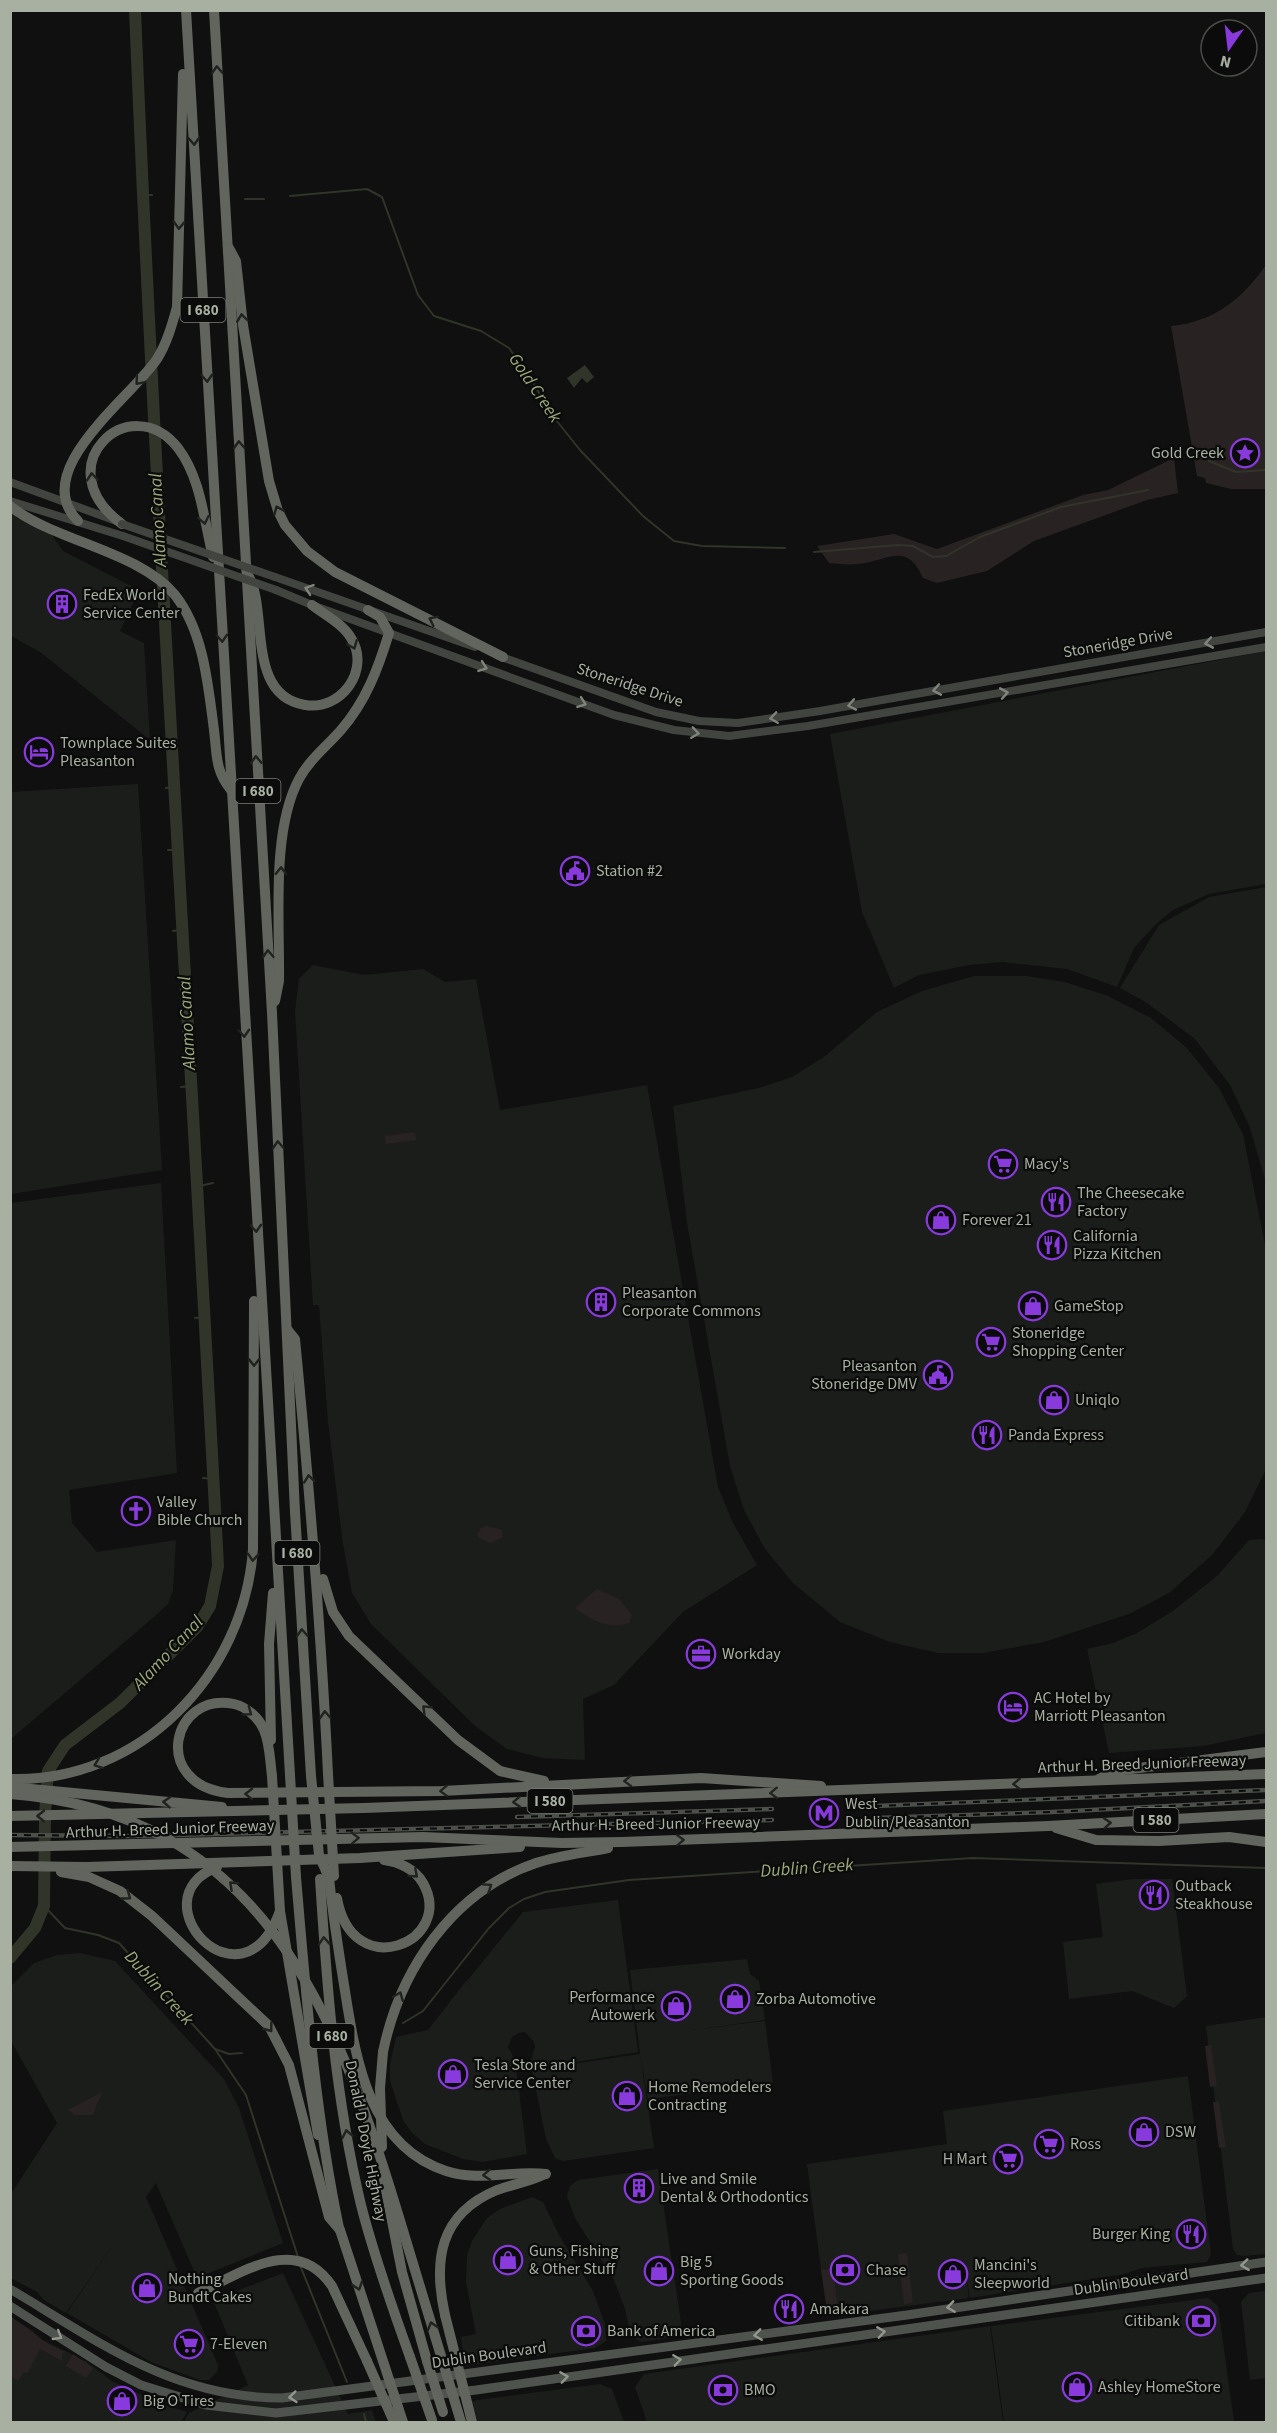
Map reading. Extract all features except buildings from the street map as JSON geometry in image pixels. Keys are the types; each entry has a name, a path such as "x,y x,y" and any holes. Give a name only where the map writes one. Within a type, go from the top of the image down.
{"highway":[{"name":"I 680","path":"186,10 296,1877 312,2046 328,2175 340,2230 403,2422"},
{"name":"I 680","path":"214,10 272,1013 311,1776 319,1855 328,1878"},
{"path":"78,521 63,501 63,490 84,440 118,405 157,357 166,341 177,307 184,65 188,41"},
{"path":"227,244 236,261 243,325 269,481 285,525 308,551 335,572 503,657"},
{"path":"122,524 100,504 91,484 90,474 95,452 102,442 123,428 133,426 156,430 178,448 187,464 199,493 219,580"},
{"path":"10,506 118,558 165,584 189,617 198,641 220,777 231,790"},
{"path":"245,569 254,585 261,646 271,679 284,695 294,702 318,705 330,702 349,687 357,669 358,659 356,648 344,628 312,605"},
{"path":"272,1013 279,981 281,849 287,809 300,776 363,702 389,633 380,617 368,610"},
{"path":"11,1787 87,1768 120,1754 150,1736 182,1709 211,1675 231,1640 249,1587 253,1549 254,1292 260,1285"},
{"path":"287,1329 295,1340 312,1509 328,1774 328,1878 352,2036 364,2082 381,2121 408,2151 447,2171 487,2176 523,2171 546,2174 526,2183 499,2189 480,2198 453,2224 439,2258 438,2276 445,2315 472,2422"},
{"path":"312,1509 325,1587 333,1612 349,1636 458,1740 490,1766 524,1778 565,1784"},
{"path":"278,1586 273,1593 269,1644 272,1776 280,1911 313,2115 328,2175"},
{"path":"272,1776 263,1728 244,1708 225,1702 211,1704 199,1709 183,1727 178,1747 183,1769 191,1779 214,1792 355,1793 701,1778 788,1782 854,1790"},
{"path":"1097,1781 1114,1771 1266,1752"},
{"name":"Arthur H. Breed Junior Freeway","path":"14,1816 246,1811 1266,1774"},
{"path":"11,1787 206,1805 246,1811"},
{"path":"11,1787 90,1806 131,1820 170,1839 209,1864 244,1895 288,1951 335,2040 370,2123 461,2422"},
{"name":"Arthur H. Breed Junior Freeway","path":"15,1847 66,1848 423,1837 562,1843 622,1842 1048,1826 1266,1814"},
{"path":"1048,1826 1095,1840 1159,1841 1229,1837 1266,1842"},
{"path":"445,2417 402,2272 384,2177 380,2088 383,2052 392,2015 406,1979 427,1946 457,1911 496,1882 534,1863 558,1856 606,1848 622,1842"},
{"path":"10,1866 73,1870 360,1858 562,1843"},
{"path":"328,1878 342,1919 356,1939 381,1949 407,1942 424,1924 428,1912 426,1889 420,1879 403,1865 360,1858"},
{"path":"249,1861 226,1863 201,1876 193,1887 187,1911 195,1934 214,1950 227,1954 242,1953 255,1948 267,1938 280,1911"},
{"path":"73,1870 104,1882 136,1902 269,2026 289,2065 329,2217 340,2230"},
{"name":"Donald D Doyle Highway","path":"328,1878 329,2012 349,2146 374,2250 433,2421"},
{"path":"198,2293 255,2267 282,2259 308,2263 326,2277 394,2422"}],"main road":[{"name":"Stoneridge Drive","path":"10,482 122,524 656,712 699,721 738,723 820,711 1266,632"},
{"name":"Stoneridge Drive","path":"10,501 123,536 276,590 614,715 674,730 729,736 808,726 1266,647"},
{"name":"Dublin Boulevard","path":"10,2289 143,2367 179,2383 206,2391 262,2398 292,2398 1266,2262"},
{"name":"Dublin Boulevard","path":"10,2306 106,2367 141,2385 195,2403 228,2409 276,2413 342,2407 1266,2278"},
{"path":"1000,2315 1017,2298"},
{"path":"982,2318 995,2309 995,2301"}],"shaded area":[{"path":"1266,265 1266,489 1231,489 1206,483 1205,478 1197,476 1171,326 1201,320 1226,307 1247,288"},
{"path":"585,365 594,377 587,383 582,378 574,388 567,378"},
{"path":"1174,458 1178,493 1147,500 1034,541 987,571 937,583 923,578 917,566 903,556 858,564 829,563 817,546 894,534 937,549 1083,495 1108,490"},
{"path":"11,513 49,531 63,551 139,590 120,631 144,643 150,740 40,652 11,636"},
{"path":"1266,651 1266,884 1209,894 1173,910 1157,923 1134,948 1117,987 1067,969 1003,962 969,965 919,975 894,988 862,912 830,734"},
{"path":"138,784 162,1170 11,1194 11,792"},
{"path":"1266,887 1266,1183 1249,1125 1230,1085 1195,1039 1147,1003 1120,988 1159,925 1209,897"},
{"path":"313,965 364,975 423,969 445,982 476,979 500,1110 647,1085 718,1487 732,1521 757,1565 683,1612 614,1685 583,1699 585,1760 543,1758 507,1749 475,1726 371,1624 352,1593 343,1544 328,1422 319,1305 313,1305 295,1011 299,979"},
{"name":"Stoneridge Shopping Center","path":"974,976 1026,976 1065,982 1108,996 1151,1018 1187,1048 1219,1088 1243,1134 1266,1250 1266,1469 1245,1512 1213,1554 1169,1593 1129,1614 1044,1642 983,1653 938,1653 890,1642 840,1622 793,1583 765,1549 744,1510 730,1466 687,1223 673,1106 759,1088 792,1077 824,1057 877,1012 922,991"},
{"path":"415,1132 416,1140 386,1144 385,1136"},
{"path":"161,1183 177,1473 69,1490 72,1523 97,1552 176,1540 173,1590 168,1604 155,1616 11,1739 11,1203"},
{"path":"487,1526 502,1530 503,1537 491,1543 479,1538 477,1534 481,1528"},
{"path":"1249,1540 1266,1540 1266,1733 1203,1746 1109,1753 1087,1649 1113,1643 1137,1633 1173,1611 1217,1576"},
{"path":"597,1589 619,1599 632,1615 629,1623 614,1625 600,1623 575,1608"},
{"path":"1133,1879 1172,1879 1187,1996 1174,2008 1132,1991 1069,1999 1063,1942 1103,1937 1096,1884"},
{"path":"618,1900 638,2052 532,2069 534,2042 525,2032 519,2033 512,2037 508,2047 515,2060 527,2154 483,2162 463,2159 425,2144 411,2132 403,2120 390,2081 390,2064 396,2037 428,2030 466,1981 472,1986 467,1981 523,1912"},
{"path":"80,1953 115,1961 224,2079 239,2108 283,2243 197,2278 156,2183 146,2197 218,2365 217,2372 209,2380 200,2380 151,2362 67,2313 121,2233 66,2313 44,2300 37,2292 11,2278 11,2194 57,2123 11,2041 10,1987 34,1963 57,1955"},
{"path":"747,1959 750,1974 759,1981 765,2020 691,2030 765,2021 773,2083 648,2099 630,1970"},
{"path":"1266,2017 1266,2254 1244,2256 1237,2255 1233,2249 1206,2026"},
{"path":"1211,2045 1217,2086 1210,2087 1205,2046"},
{"path":"640,2054 654,2148 563,2161 555,2158 546,2139 532,2070"},
{"path":"1188,2076 1211,2254 1207,2262 1142,2268 1124,2274 970,2298 965,2271 969,2298 839,2315 826,2307 807,2164 947,2144 943,2111"},
{"path":"102,2092 93,2115 75,2115 68,2110"},
{"path":"1213,2102 1219,2102 1226,2147 1219,2148"},
{"path":"658,2169 683,2336 641,2342 631,2336 625,2309 614,2280 575,2218 567,2196 570,2186 578,2180"},
{"path":"532,2197 543,2202 559,2235 593,2291 605,2324 606,2341 595,2348 465,2366 461,2337 476,2334 466,2282 467,2255 472,2241 487,2218 500,2209"},
{"path":"907,2253 913,2303 904,2304 898,2254"},
{"path":"833,2269 838,2309 849,2308 850,2313 836,2315 827,2308 821,2270"},
{"path":"283,2273 348,2414 372,2410 376,2422 184,2422 189,2413 248,2385 213,2300"},
{"path":"1266,2291 1266,2378 1250,2380 1241,2302 1249,2293"},
{"path":"1208,2298 1218,2306 1234,2422 1004,2422 991,2326"},
{"path":"11,2317 41,2339 87,2362 112,2381 159,2403 187,2412 181,2422 11,2422"},
{"path":"11,2317 45,2342 67,2352 62,2353 62,2361 40,2349 27,2374 24,2372 18,2381 11,2376"},
{"path":"990,2326 1003,2422 647,2422 635,2387 644,2374"},
{"path":"73,2354 93,2368 86,2378 66,2366"},
{"path":"600,2384 612,2389 624,2422 478,2422 471,2401"}],"waterway":[{"name":"Alamo Canal","path":"10,1958 35,1928 44,1906 48,1771 65,1745 120,1703 197,1627 210,1606 218,1566 163,594 135,10"},
{"name":"Gold Creek","path":"290,196 367,189 382,197 418,295 434,316 481,331 509,348 531,378 548,410 580,450 643,516 674,541 702,546 785,548"},
{"name":"Gold Creek","path":"142,195 152,195"},
{"name":"Gold Creek","path":"245,199 264,199"},
{"name":"Gold Creek","path":"1209,461 1236,472 1266,470"},
{"name":"Gold Creek","path":"814,552 898,545 913,546 933,557 946,556 980,537 1061,507 1148,490"},
{"name":"Alamo Canal","path":"166,788 173,787"},
{"path":"168,850 176,850"},
{"name":"Alamo Canal","path":"173,931 181,930"},
{"path":"181,1087 191,1086"},
{"path":"199,1186 213,1183"},
{"path":"195,1318 205,1317"},
{"path":"203,1478 214,1479"},
{"name":"Dublin Creek","path":"403,2023 423,2011 489,1928 509,1908 524,1899 545,1892 629,1880 973,1858 1266,1868"},
{"name":"Dublin Creek","path":"44,1906 65,1928 98,1935 119,1943 215,2049 246,2095 298,2257"},
{"name":"Dublin Creek","path":"215,2049 229,2054 242,2053"},
{"path":"300,2265 347,2382"},
{"path":"364,2414 366,2422"}],"railway":[{"path":"875,1806 1266,1790"},
{"path":"875,1818 1266,1801"},
{"path":"517,1817 772,1809"},
{"path":"10,1835 132,1836 772,1820"}],"place":[{"name":"Gold Creek","path":"1245,453"},
{"name":"FedEx World Service Center","path":"62,604"},
{"name":"Townplace Suites Pleasanton","path":"39,752"},
{"name":"Station #2","path":"575,871"},
{"name":"Macy's","path":"1003,1164"},
{"name":"The Cheesecake Factory","path":"1056,1202"},
{"name":"Forever 21","path":"941,1220"},
{"name":"California Pizza Kitchen","path":"1052,1245"},
{"name":"Pleasanton Corporate Commons","path":"601,1302"},
{"name":"GameStop","path":"1033,1306"},
{"name":"Stoneridge Shopping Center","path":"991,1342"},
{"name":"Pleasanton Stoneridge DMV","path":"938,1375"},
{"name":"Uniqlo","path":"1054,1400"},
{"name":"Panda Express","path":"987,1435"},
{"name":"Valley Bible Church","path":"136,1511"},
{"name":"Workday","path":"701,1654"},
{"name":"AC Hotel by Marriott Pleasanton","path":"1013,1707"},
{"name":"West Dublin/Pleasanton","path":"824,1813"},
{"name":"Outback Steakhouse","path":"1154,1895"},
{"name":"Zorba Automotive","path":"735,1999"},
{"name":"Performance Autowerk","path":"676,2006"},
{"name":"Tesla Store and Service Center","path":"453,2074"},
{"name":"Home Remodelers Contracting","path":"627,2096"},
{"name":"DSW","path":"1144,2132"},
{"name":"Ross","path":"1049,2144"},
{"name":"H Mart","path":"1008,2159"},
{"name":"Live and Smile Dental & Orthodontics","path":"639,2188"},
{"name":"Burger King","path":"1191,2234"},
{"name":"Guns, Fishing & Other Stuff","path":"508,2260"},
{"name":"Chase","path":"845,2270"},
{"name":"Big 5 Sporting Goods","path":"659,2271"},
{"name":"Mancini's Sleepworld","path":"953,2274"},
{"name":"Nothing Bundt Cakes","path":"147,2288"},
{"name":"Amakara","path":"789,2309"},
{"name":"Citibank","path":"1201,2321"},
{"name":"Bank of America","path":"586,2331"},
{"name":"7-Eleven","path":"189,2344"},
{"name":"Ashley HomeStore","path":"1077,2387"},
{"name":"BMO","path":"723,2390"},
{"name":"Big O Tires","path":"122,2401"}]}
